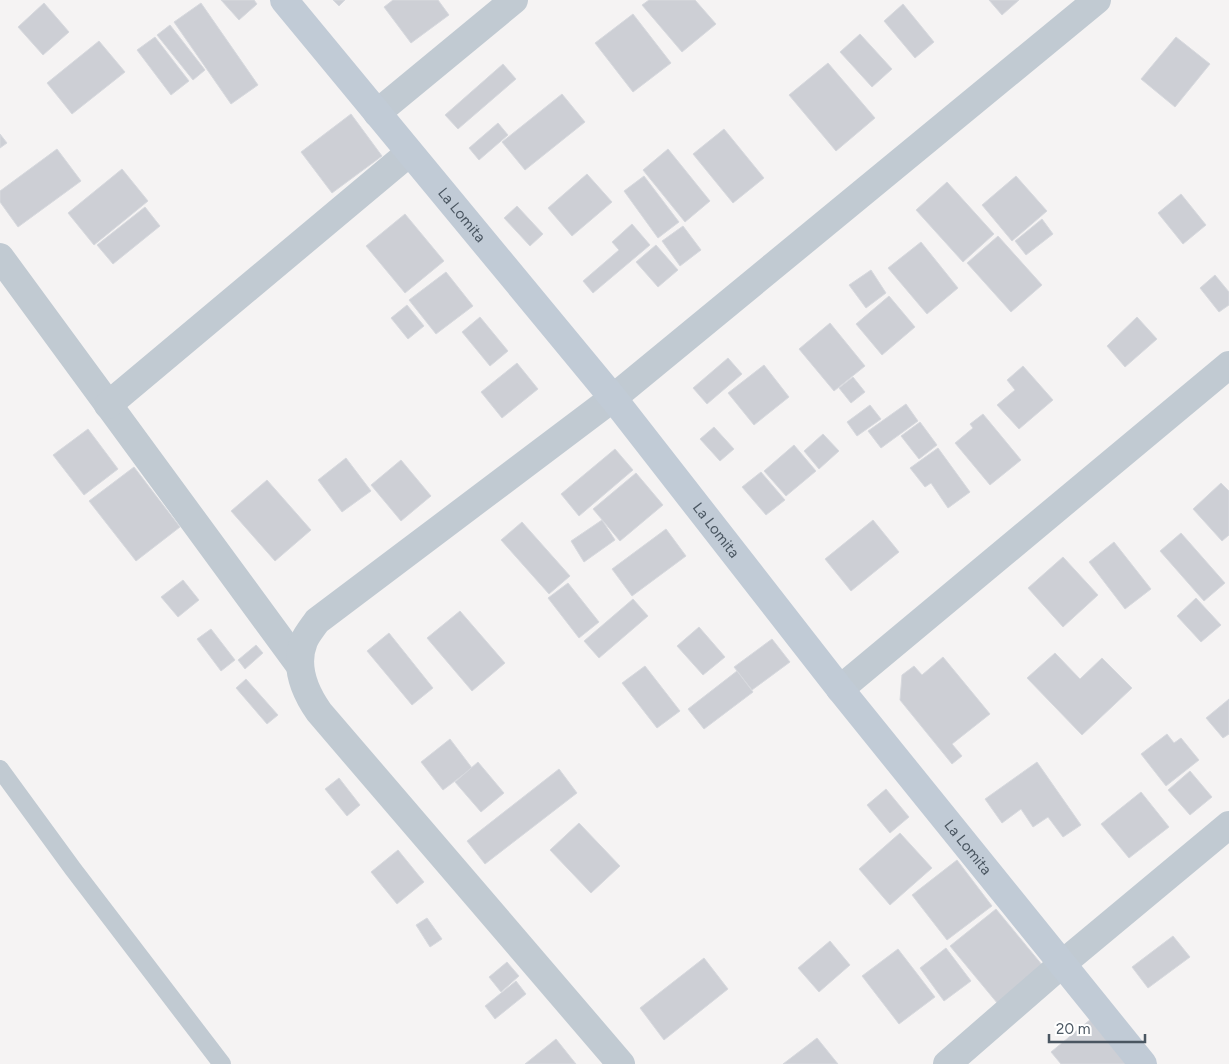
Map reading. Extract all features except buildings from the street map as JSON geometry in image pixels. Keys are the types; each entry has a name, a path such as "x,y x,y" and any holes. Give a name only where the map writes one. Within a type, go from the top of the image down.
{"street":[{"name":"La Lomita","path":"284,0 409,154 613,398 840,689 1143,1064"},
{"path":"377,113 514,0"},
{"path":"620,1064 319,712 306,694 300,666 304,642 317,621 613,398 1097,0"},
{"path":"108,405 409,154"},
{"path":"0,257 300,666"},
{"path":"840,689 1229,365"},
{"path":"947,1064 1062,964 1229,825"}],"lane":[{"path":"0,769 73,869 222,1064"}]}
